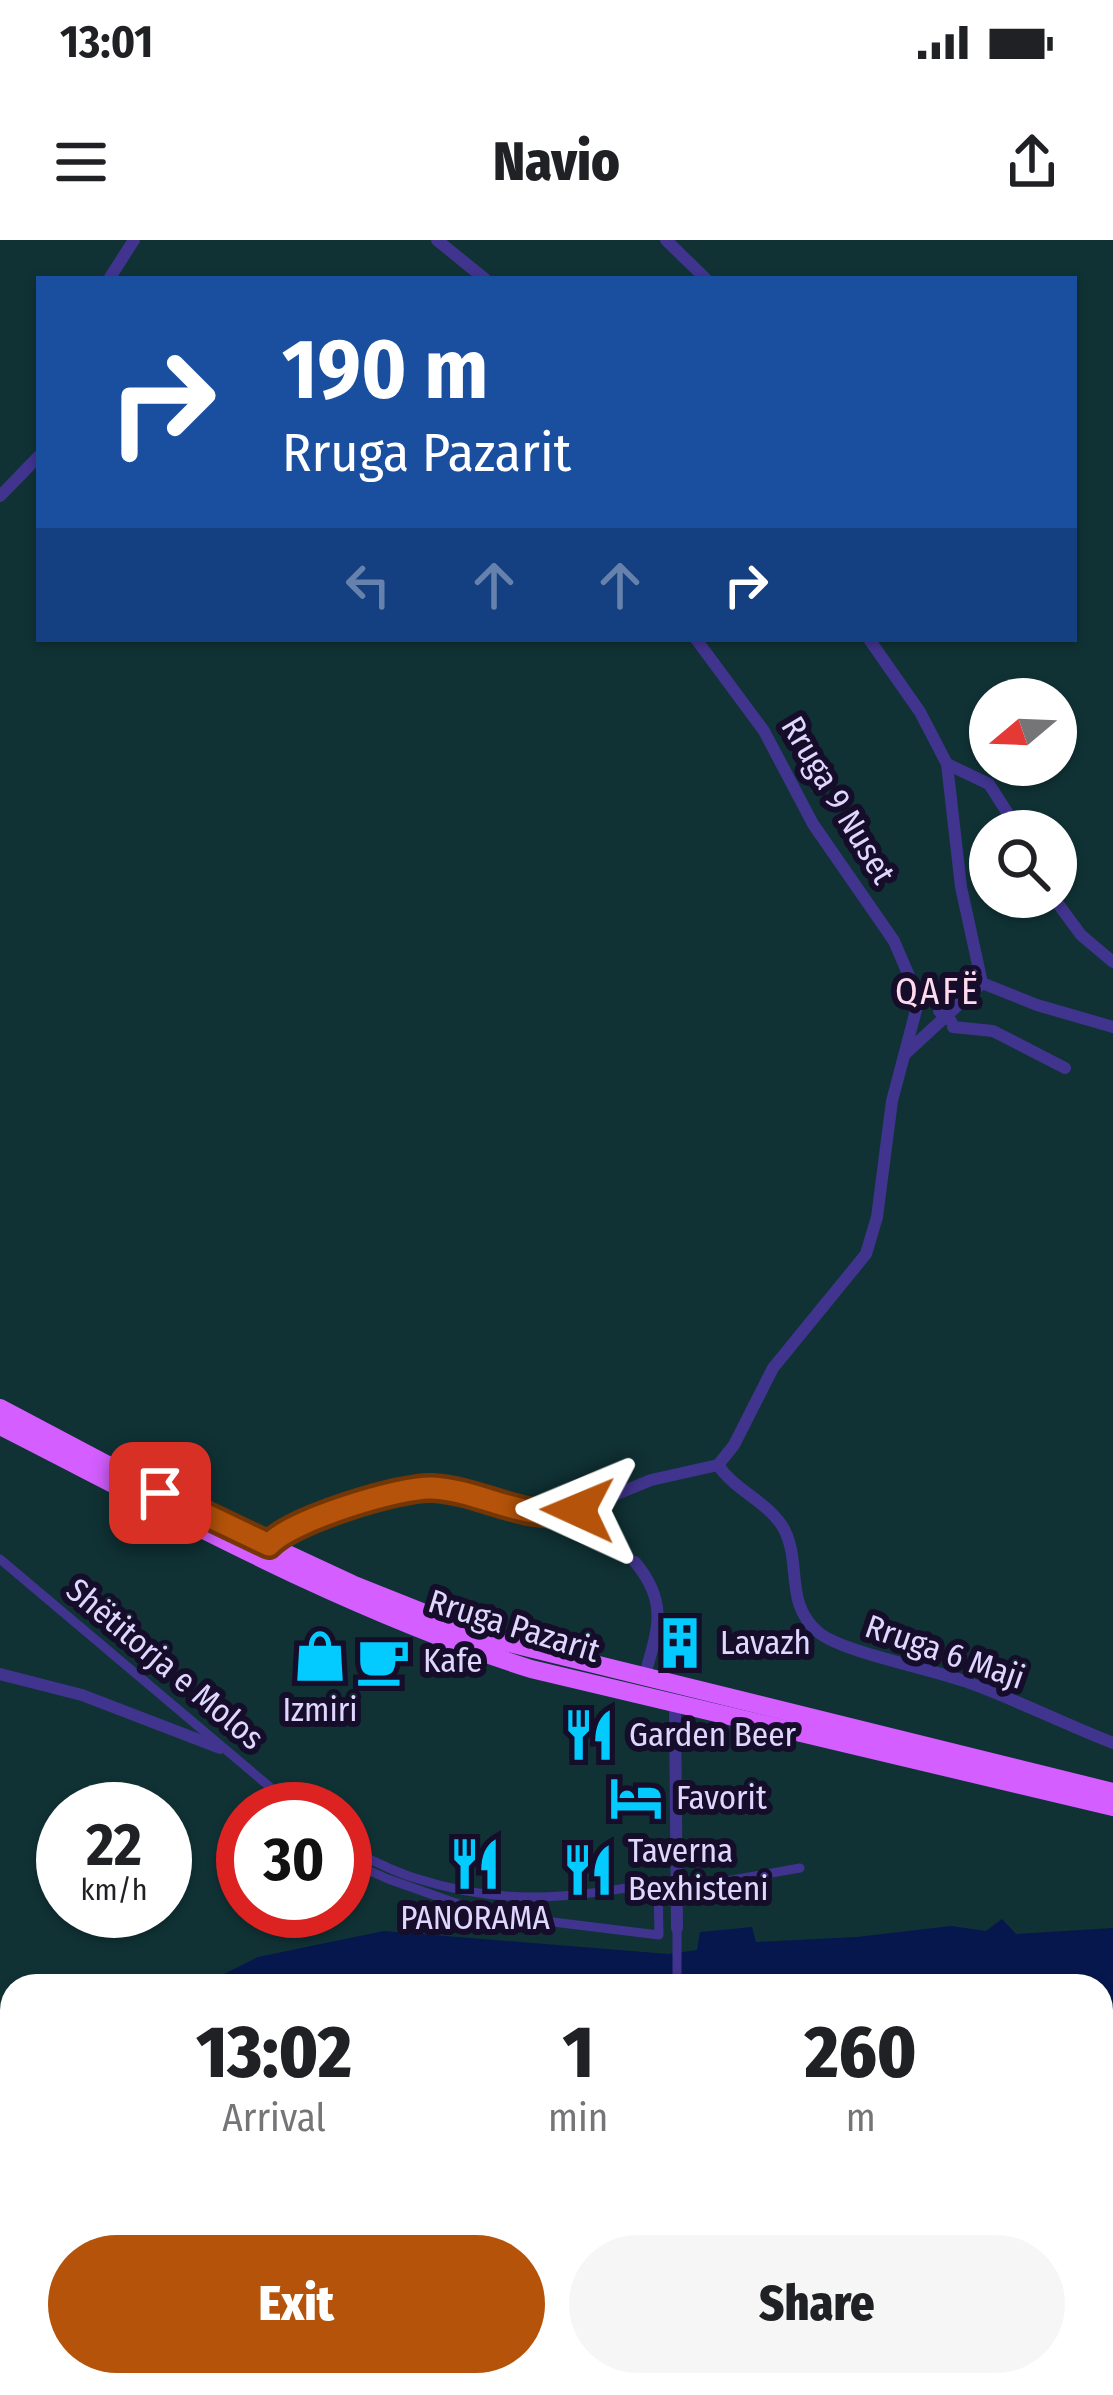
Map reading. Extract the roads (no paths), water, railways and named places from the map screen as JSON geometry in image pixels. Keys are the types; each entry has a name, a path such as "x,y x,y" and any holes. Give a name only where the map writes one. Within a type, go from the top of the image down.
{"main road":[{"name":"Rruga Pazarit","path":"0,1408 150,1489 380,1597 485,1637 1111,1797"},
{"name":"Rruga Pazarit","path":"0,1426 351,1602 531,1669 1111,1797"}],"street":[{"path":"111,276 134,240"},
{"path":"437,240 480,276"},
{"path":"666,240 703,276"},
{"path":"0,496 36,460"},
{"name":"Rruga 9 Nuset","path":"698,642 764,731 813,824 883,923 919,999"},
{"path":"871,642 920,712 946,764 961,887 982,983"},
{"path":"946,764 989,784 1005,810"},
{"path":"1068,918 1113,962"},
{"path":"905,1054 982,983"},
{"path":"982,983 1113,1027"},
{"path":"269,1545 289,1529 413,1490 436,1488 552,1516 651,1480 718,1465 773,1368 866,1254 878,1217 886,1130 919,999 948,1020 993,1031 1065,1068"},
{"name":"Rruga 6 Maji","path":"718,1465 781,1524 795,1598 807,1621 826,1638 968,1682 1113,1743"},
{"name":"Shëtitorja e Molos","path":"0,1559 262,1782"},
{"path":"635,1562 661,1617 644,1678"},
{"path":"0,1674 82,1695 220,1748"},
{"path":"675,1703 677,1974"},
{"path":"345,1851 391,1870 479,1895 560,1899 658,1883 658,1935 487,1914 388,1880 361,1867 345,1851"},
{"path":"676,1890 800,1868"}],"place":[{"name":"Lavazh","path":"680,1643"},
{"name":"Izmiri","path":"320,1656"},
{"name":"Kafe","path":"383,1661"},
{"name":"Garden Beer","path":"589,1735"},
{"name":"Favorit","path":"636,1798"},
{"name":"PANORAMA","path":"475,1864"},
{"name":"Taverna Bexhisteni","path":"588,1870"}],"district":[{"name":"QAFË","path":"938,992"}]}
